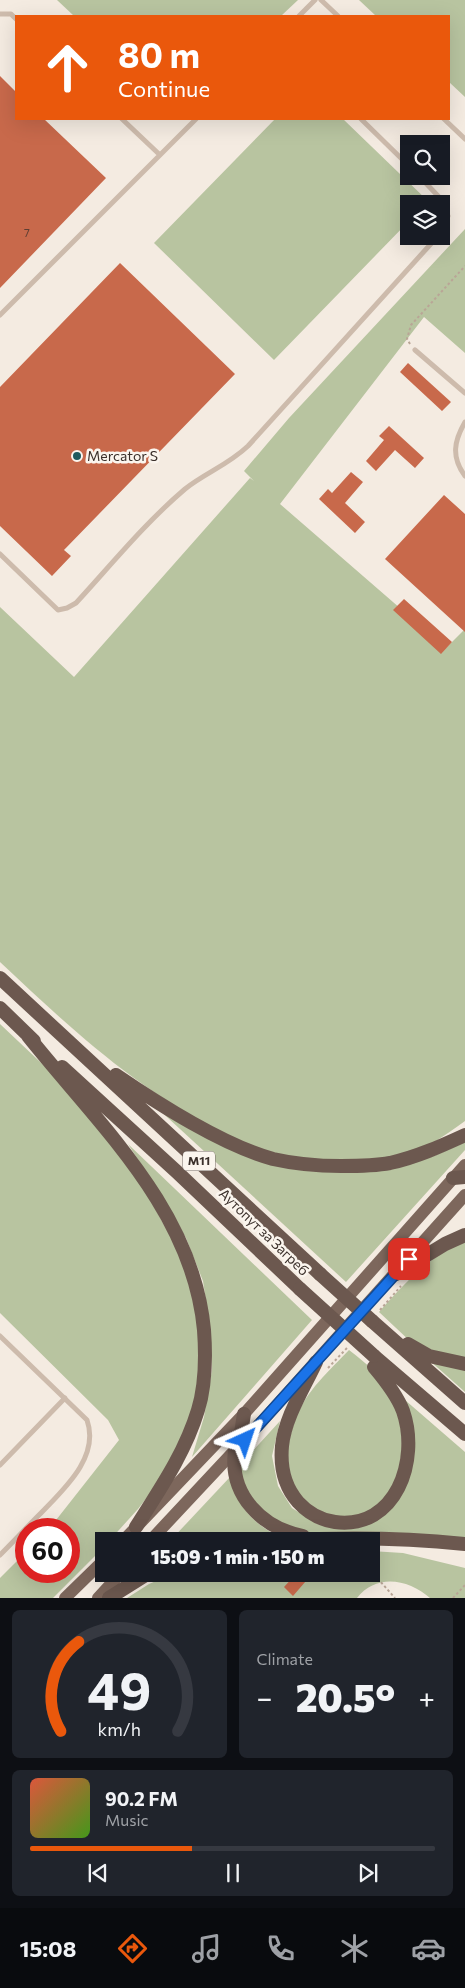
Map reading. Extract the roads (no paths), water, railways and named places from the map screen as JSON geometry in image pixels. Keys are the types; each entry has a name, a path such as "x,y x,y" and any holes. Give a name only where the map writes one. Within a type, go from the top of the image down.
{"highway":[{"name":"Аутопут за Загреб","path":"0,978 320,1274 376,1316 465,1403"},
{"name":"Аутопут за Загреб","path":"0,1008 300,1289 338,1322 374,1361"},
{"path":"28,1036 60,1076 108,1130 144,1177 186,1254 200,1298 206,1352 204,1385 199,1407 180,1455 136,1527"},
{"path":"77,1049 148,1097 190,1122 245,1149 272,1158 306,1165 363,1166 414,1157 465,1135"},
{"path":"399,1280 445,1244 465,1235"},
{"path":"376,1316 429,1356 465,1364"},
{"path":"319,1368 287,1425 282,1447 282,1473 286,1485 302,1506 319,1518 341,1522 363,1519 385,1506 396,1491 406,1470 408,1438 402,1411 374,1361"},
{"path":"374,1361 465,1434"},
{"path":"244,1414 241,1434 235,1451 235,1473 238,1485 252,1509 280,1529 288,1532"},
{"path":"380,1540 420,1540 465,1544"},
{"path":"110,1598 135,1582"}],"main road":[{"path":"131,1532 244,1414 459,1177 465,1165"},
{"path":"158,1532 235,1451 319,1368 332,1344 399,1280 465,1195"},
{"path":"65,1598 95,1569"},
{"path":"98,1598 113,1582"}],"lane":[{"path":"300,15 315,0"},
{"path":"321,0 337,15"},
{"path":"0,14 11,14 15,19"},
{"path":"123,120 160,155"},
{"path":"0,315 195,120"},
{"path":"362,120 400,157"},
{"path":"445,120 465,139"},
{"path":"427,185 437,195"},
{"path":"0,554 58,610 76,603 161,511 186,488 235,459 248,446 430,245"},
{"path":"415,350 465,393"},
{"path":"465,422 456,442 455,453 457,463 465,476"},
{"path":"0,1336 87,1420 90,1428 89,1448 80,1468 67,1486 0,1555"},
{"path":"0,1465 65,1398"}],"place":[{"name":"Mercator S","path":"77,456"}]}
